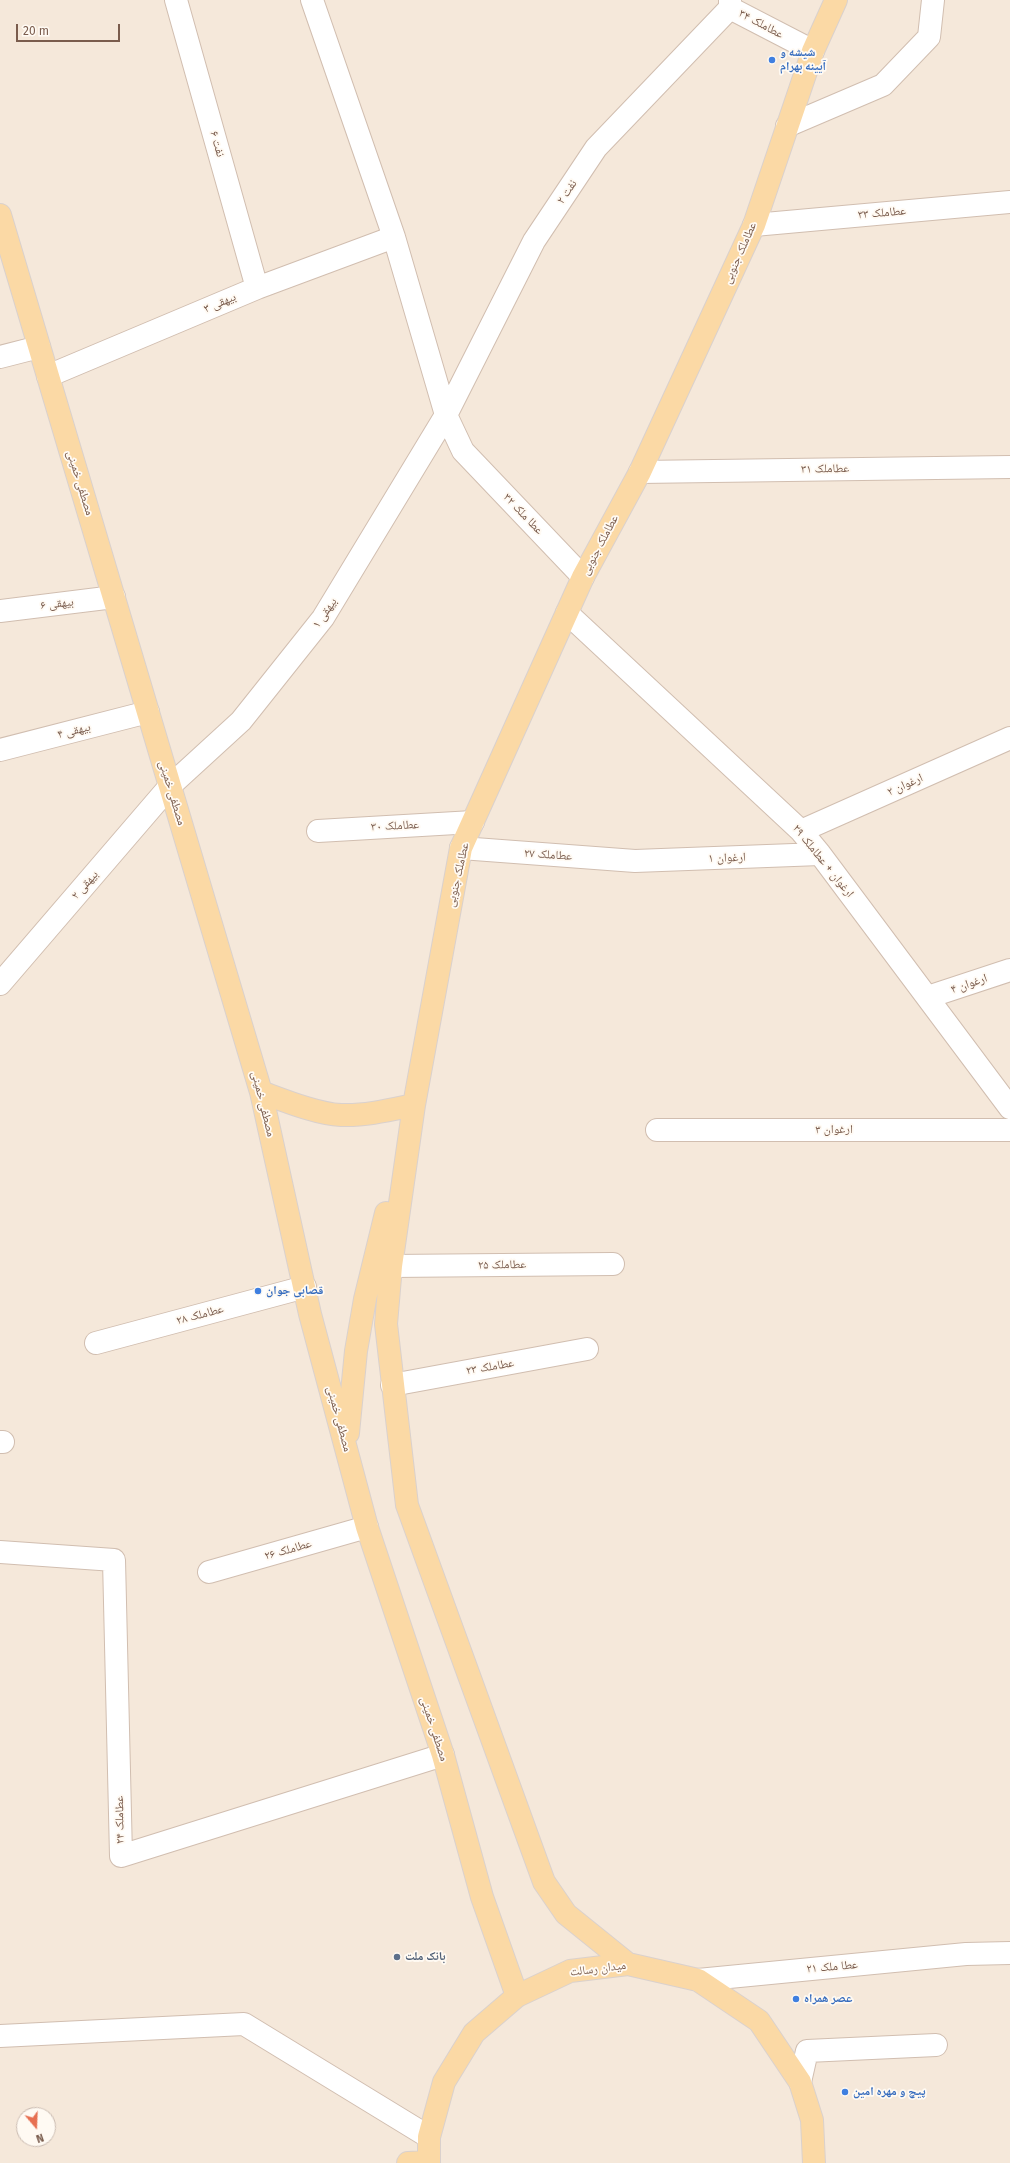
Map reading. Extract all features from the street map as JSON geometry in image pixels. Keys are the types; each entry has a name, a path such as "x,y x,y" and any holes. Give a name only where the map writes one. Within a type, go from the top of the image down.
{"main road":[{"name":"عطاملک جنوبی","path":"414,1106 461,848 566,613 583,577 640,472 754,225 813,51 836,0"},
{"name":"مصطفی خمینی","path":"0,215 261,1092 304,1287 367,1527 443,1755 482,1897 517,1996"},
{"path":"261,1092 296,1104 340,1115 380,1112 414,1106"},
{"path":"414,1106 391,1266 386,1324 407,1505 544,1882 566,1914 628,1964"},
{"path":"346,1447 356,1352 364,1299 414,1106"},
{"name":"میدان رسالت","path":"422,2163 444,2082 474,2033 517,1996 570,1971 628,1964 698,1980 759,2021 800,2082 812,2120 814,2163"}],"street":[{"name":"نفت ۶","path":"176,0 257,288"},
{"name":"عطا ملک ۳۲","path":"312,0 394,237 446,415 463,451 583,577"},
{"path":"787,126 883,85 929,37 933,0"},
{"name":"عطاملک ۳۴","path":"730,4 813,51"},
{"name":"نفت ۲","path":"446,415 534,241 596,148 730,4"},
{"name":"عطاملک ۳۳","path":"754,225 1010,202"},
{"name":"بیهقی ۳","path":"48,376 257,288 394,237"},
{"path":"0,357 39,347"},
{"name":"بیهقی ۱","path":"170,786 241,721 323,618 446,415"},
{"name":"عطاملک ۳۱","path":"640,472 1010,467"},
{"name":"بیهقی ۶","path":"0,611 114,597"},
{"name":"ارغوان + عطاملک ۲۹","path":"566,613 801,831 928,997 1010,1108"},
{"name":"بیهقی ۴","path":"0,750 148,712"},
{"name":"ارغوان ۲","path":"801,831 1010,738"},
{"name":"بیهقی ۲","path":"0,984 170,786"},
{"name":"عطاملک ۳۰","path":"318,830 473,822"},
{"name":"عطاملک ۲۷","path":"461,848 635,861"},
{"name":"ارغوان ۱","path":"635,861 820,854"},
{"name":"ارغوان ۴","path":"928,997 1010,970"},
{"name":"ارغوان ۳","path":"657,1130 1010,1130"},
{"name":"عطاملک ۲۵","path":"391,1266 613,1264"},
{"name":"عطاملک ۲۸","path":"96,1343 304,1287"},
{"name":"عطاملک ۲۳","path":"392,1385 587,1349"},
{"name":"عطاملک ۲۶","path":"209,1572 367,1527"},
{"name":"عطاملک ۲۴","path":"0,1552 114,1560 121,1856 443,1755"},
{"name":"عطا ملک ۲۱","path":"698,1980 966,1954 1010,1953"},
{"path":"0,2036 244,2024 429,2137"},
{"path":"800,2082 807,2051 936,2046"}],"shaded area":[{"path":"0,0 1010,0 1010,2163 0,2163"}],"place":[{"name":"شیشه و آیینه بهرام","path":"772,60"},
{"name":"قصابی جوان","path":"258,1291"},
{"name":"بانک ملت","path":"397,1957"},
{"name":"عصر همراه","path":"796,1999"},
{"name":"پیچ و مهره امین","path":"845,2092"}]}
